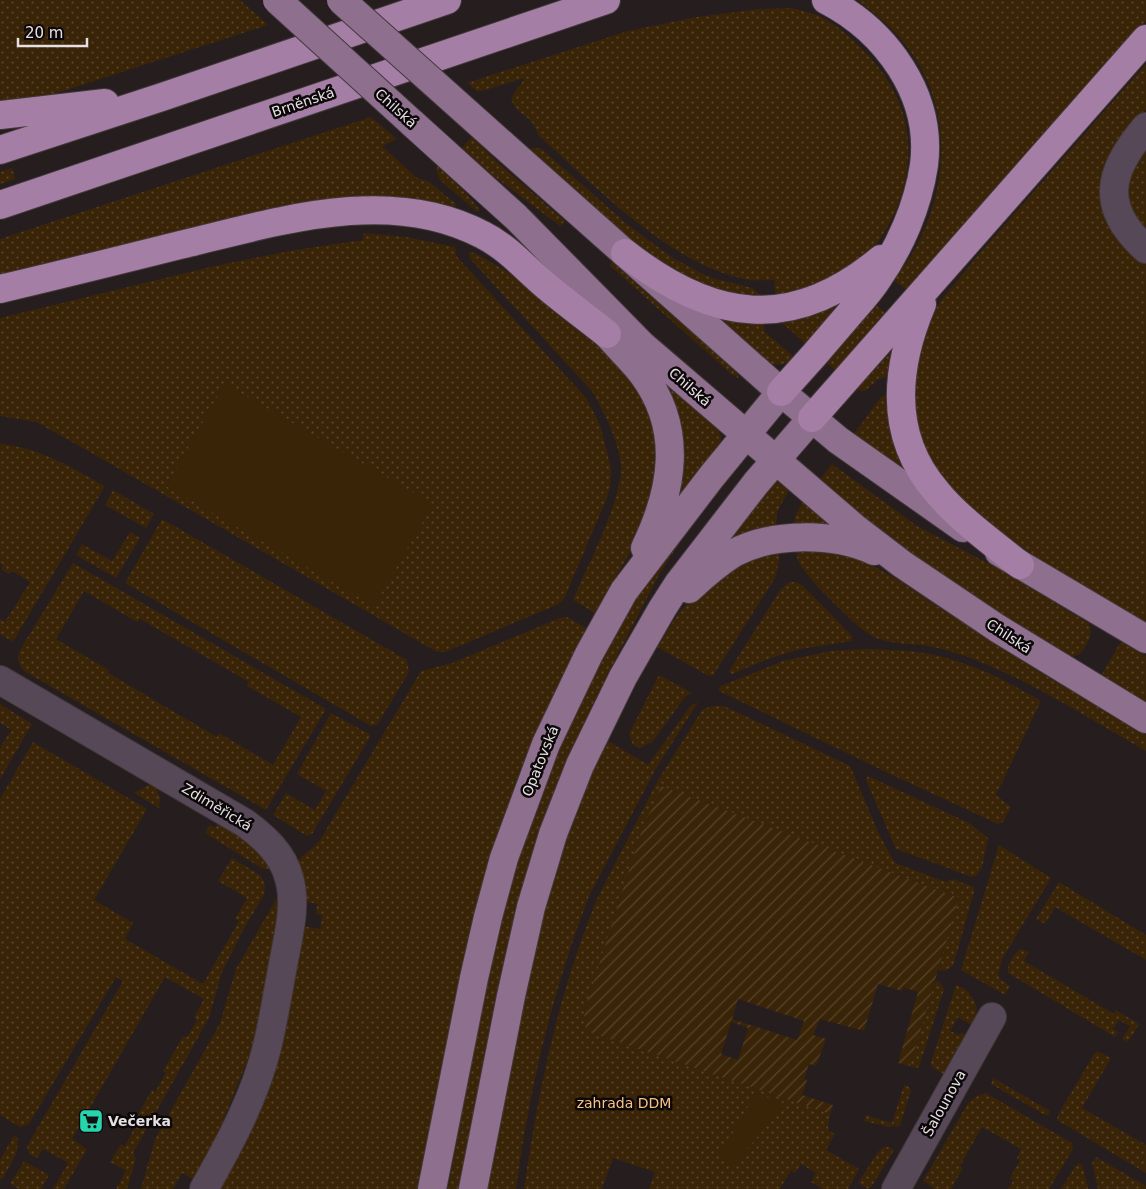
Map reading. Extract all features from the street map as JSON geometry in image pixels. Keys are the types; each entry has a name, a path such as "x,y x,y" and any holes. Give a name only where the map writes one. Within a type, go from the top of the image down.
{"highway":[{"path":"0,150 162,98 447,0"},
{"name":"Brněnská","path":"0,205 606,0"},
{"path":"781,392 876,282 910,217 924,164 925,144 919,109 906,76 891,53 857,19 826,0"},
{"path":"812,418 1146,39"},
{"path":"0,115 162,98"},
{"path":"0,289 296,218 356,211 406,212 440,218 468,227 484,235 508,252 607,334"},
{"path":"625,254 650,273 688,293 708,301 754,310 788,307 817,300 852,281 896,247"},
{"path":"938,276 924,301 906,347 900,397 905,432 920,467 938,494 1020,565"}],"main road":[{"name":"Chilská","path":"277,0 516,217 642,345 855,528 902,564 997,628 1146,719"},
{"path":"341,0 781,392 848,447 944,516 1020,565 1146,639"},
{"path":"516,217 607,334 642,374 658,400 666,427 670,470 664,501 650,538 624,591"},
{"name":"Opatovská","path":"432,1189 488,917 504,858 546,744 589,654 624,591 781,392"},
{"path":"473,1189 525,931 553,834 580,765 644,638 678,584 756,483 812,418"},
{"path":"644,638 674,604 704,576 735,553 763,542 790,538 846,540 902,564"}],"street":[{"path":"1146,127 1129,146 1119,168 1113,191 1117,213 1130,235 1146,249"},
{"name":"Zdiměřická","path":"0,680 245,823 277,853 290,879 292,915 268,1044 234,1135 204,1189"},
{"name":"Šalounova","path":"896,1189 992,1017"}],"green space":[{"path":"0,0 240,0 268,25 54,94 0,104"},
{"path":"858,0 1146,0 1146,21 906,289 893,280 915,249 927,224 935,198 940,171 941,145 938,118 932,92 921,67 905,44 889,26"},
{"path":"792,8 818,16 841,29 872,59 884,74 898,100 907,128 908,147 904,185 891,221 881,237 866,256 845,272 822,287 802,294 776,299 774,280 751,280 722,273 693,260 637,222 538,135 536,128 529,119 513,104 511,98 525,78 478,92 467,83 628,31 697,17 760,9"},
{"path":"1146,64 1146,110 1139,116 1107,159 1103,184 1146,259 1146,622 1051,567 968,509 930,464 917,431 913,385 927,322 943,298 980,253"},
{"path":"371,117 397,139 382,146 417,178 428,181 456,204 453,214 431,206 0,279 0,239"},
{"path":"472,137 499,164 565,221 560,226 490,173 462,148"},
{"path":"540,148 544,151 628,225 673,258 705,275 752,288 762,298 727,294 700,284 673,270 647,253 596,212 527,150"},
{"path":"1146,148 1146,236 1133,214 1129,192 1133,170"},
{"path":"438,166 465,192 480,210 477,212 440,180 436,169"},
{"path":"12,168 15,179 0,184 0,172"},
{"path":"363,233 406,237 455,247 456,255 459,259 587,399 600,425 611,470 610,487 606,500 564,599 559,604 445,652 437,652 36,422 0,416 0,318 219,265 295,250 363,240"},
{"path":"470,252 475,253 533,287 565,312 630,373 652,419 658,460 644,528 595,613 573,600 603,533 620,480 621,466 614,436 592,391 472,261 469,256"},
{"path":"613,263 734,370 739,376 738,378 730,373 609,265"},
{"path":"874,305 885,313 835,370 825,361"},
{"path":"831,306 835,310 806,344 782,323 782,320"},
{"path":"720,317 763,321 765,332 794,357 782,364 769,363 719,319"},
{"path":"891,352 894,355 891,375 877,380 865,391 857,389"},
{"path":"225,384 433,504 374,606 166,486"},
{"path":"666,384 714,425 721,435 720,449 681,495 679,494 664,386"},
{"path":"890,394 907,469 903,470 854,434 881,397"},
{"path":"0,444 28,449 55,459 105,486 13,642 0,634 0,619 5,622 30,582 12,571 9,574 1,569 3,565 0,563"},
{"path":"741,460 743,462 689,530 660,573 592,707 561,775 535,845 511,929 483,1059 460,1189 448,1189 495,947 516,867 544,785 579,704 642,590 672,545"},
{"path":"832,464 917,526 999,569 1088,623 1091,632 1080,654 1070,657 1004,617 941,574 879,528 820,480"},
{"path":"777,481 789,490 777,512 776,530 730,542 730,539"},
{"path":"113,490 154,514 146,528 105,505"},
{"path":"803,502 827,521 829,526 794,528 795,516"},
{"path":"162,519 407,660 409,672 377,725 371,726 125,583"},
{"path":"130,532 140,538 116,578 76,555 82,544 112,561"},
{"path":"797,550 828,551 863,560 898,580 1031,667 1146,734 1146,751 1014,677 968,657 938,648 892,642 872,636 845,614 812,580 799,562"},
{"path":"779,551 779,562 775,578 712,676 657,647 678,614 691,599 745,561"},
{"path":"73,563 326,709 266,810 24,671 19,661 20,650","holes":["84,591 137,622 140,619 249,682 247,686 301,717 273,765 219,733 217,737 108,673 109,670 56,639"]},
{"path":"789,582 796,582 802,585 852,636 852,641 800,649 771,658 732,674 730,673 729,671 781,589"},
{"path":"567,617 586,628 532,740 495,844 421,1189 218,1189 302,926 320,929 322,915 316,914 317,904 304,901 296,862 320,840 421,671 452,663 560,618"},
{"path":"1120,643 1124,643 1146,656 1146,702 1103,677 1102,674"},
{"path":"867,649 915,652 956,661 994,676 1041,701 996,795 1011,807 1003,822 998,824 719,691 721,686 783,661 831,651"},
{"path":"659,675 692,693 685,697 653,741 640,748 633,745 629,734"},
{"path":"698,702 655,770 589,896 564,967 544,1040 528,1114 516,1189 487,1189 534,950 559,860 585,786 608,741 648,765 691,705"},
{"path":"0,704 32,724 0,779 0,748 11,730 0,723"},
{"name":"zahrada DDM","path":"713,706 724,706 850,766 879,834 895,863 946,882 953,879 974,887 953,966 945,971 938,970 959,898 661,786 654,805 644,823 584,1012 586,1031 830,1114 829,1131 835,1134 826,1150 859,1169 848,1189 823,1189 811,1182 816,1173 801,1164 795,1173 791,1170 780,1189 649,1189 655,1172 613,1158 602,1189 524,1189 543,1078 561,1005 597,899 658,780 703,709"},
{"path":"331,713 369,734 370,737 312,834 307,836 273,815 286,793 315,810 326,791 297,774"},
{"path":"33,742 147,809 94,900 133,923 125,939 203,984 239,921 235,919 247,898 218,881 232,858 260,875 264,881 264,895 242,932 222,972 209,1018 133,1153 136,1158 127,1189 116,1189 126,1171 110,1162 121,1144 125,1146 135,1127 132,1125 152,1090 155,1092 166,1073 163,1071 183,1036 187,1037 197,1020 194,1017 204,999 165,977 72,1139 87,1149 64,1189 53,1189 68,1163 43,1149 37,1158 29,1154 27,1146 123,981 116,977 29,1124 20,1127 0,1115 0,799"},
{"path":"868,776 969,823 988,838 982,868 976,876 972,877 896,849 866,780"},
{"path":"154,782 160,798 159,808 134,793"},
{"path":"661,786 959,898 910,1066 898,1063 918,992 903,987 902,991 878,984 864,1031 820,1019 813,1035 826,1039 816,1066 809,1064 804,1079 807,1080 802,1095 833,1105 830,1114 586,1031 584,1012 644,823 654,805","holes":["738,999 804,1021 797,1040 732,1019","731,1022 748,1028 738,1060 721,1054"]},
{"path":"220,821 248,842 260,854 270,869 263,869 205,833 210,825 215,828"},
{"path":"999,845 1051,878 1002,959 998,975 1000,979 1010,986 1005,995 961,970"},
{"path":"1059,882 1146,935 1146,960 1055,907 1045,924 1036,919"},
{"path":"278,896 278,924 256,1039 217,1136 193,1179 182,1173 173,1189 141,1189 155,1139 220,1023 236,969"},
{"path":"1019,949 1029,952 1024,961 1114,1014 1116,1010 1139,1024 1128,1042 1122,1039 1130,1026 1119,1020 1113,1029 1118,1032 1115,1037 1008,973 1009,963"},
{"path":"935,981 940,982 944,989 919,1067 917,1068 910,1066"},
{"path":"956,985 972,996 977,1014 974,1027 958,1017 950,1031 968,1036 945,1075 932,1067 931,1062"},
{"path":"1097,1051 1111,1058 1082,1108 1146,1145 1146,1173 1057,1120 1058,1115"},
{"path":"993,1078 1050,1111 1048,1115 991,1084"},
{"path":"904,1085 908,1086 911,1090 900,1126 889,1127 864,1121 866,1115 892,1123"},
{"path":"756,1093 785,1104 733,1166 719,1157"},
{"path":"986,1093 1072,1143 1073,1149 1049,1189 1008,1189 1013,1181 1010,1178 1020,1160 1017,1158 1021,1149 982,1127 960,1166 963,1168 951,1189 933,1189 933,1187 923,1181 968,1103 977,1096"},
{"path":"14,1135 18,1139 17,1152 2,1180 0,1179 0,1160"},
{"path":"884,1147 894,1150 872,1186 868,1189 858,1183 878,1152"},
{"path":"1096,1157 1146,1186 1146,1189 1098,1189 1092,1163"},
{"path":"24,1161 49,1175 41,1189 19,1189 10,1184"},
{"path":"1080,1163 1083,1167 1088,1189 1061,1189 1076,1165"}],"place":[{"name":"Večerka","path":"91,1121"}]}
